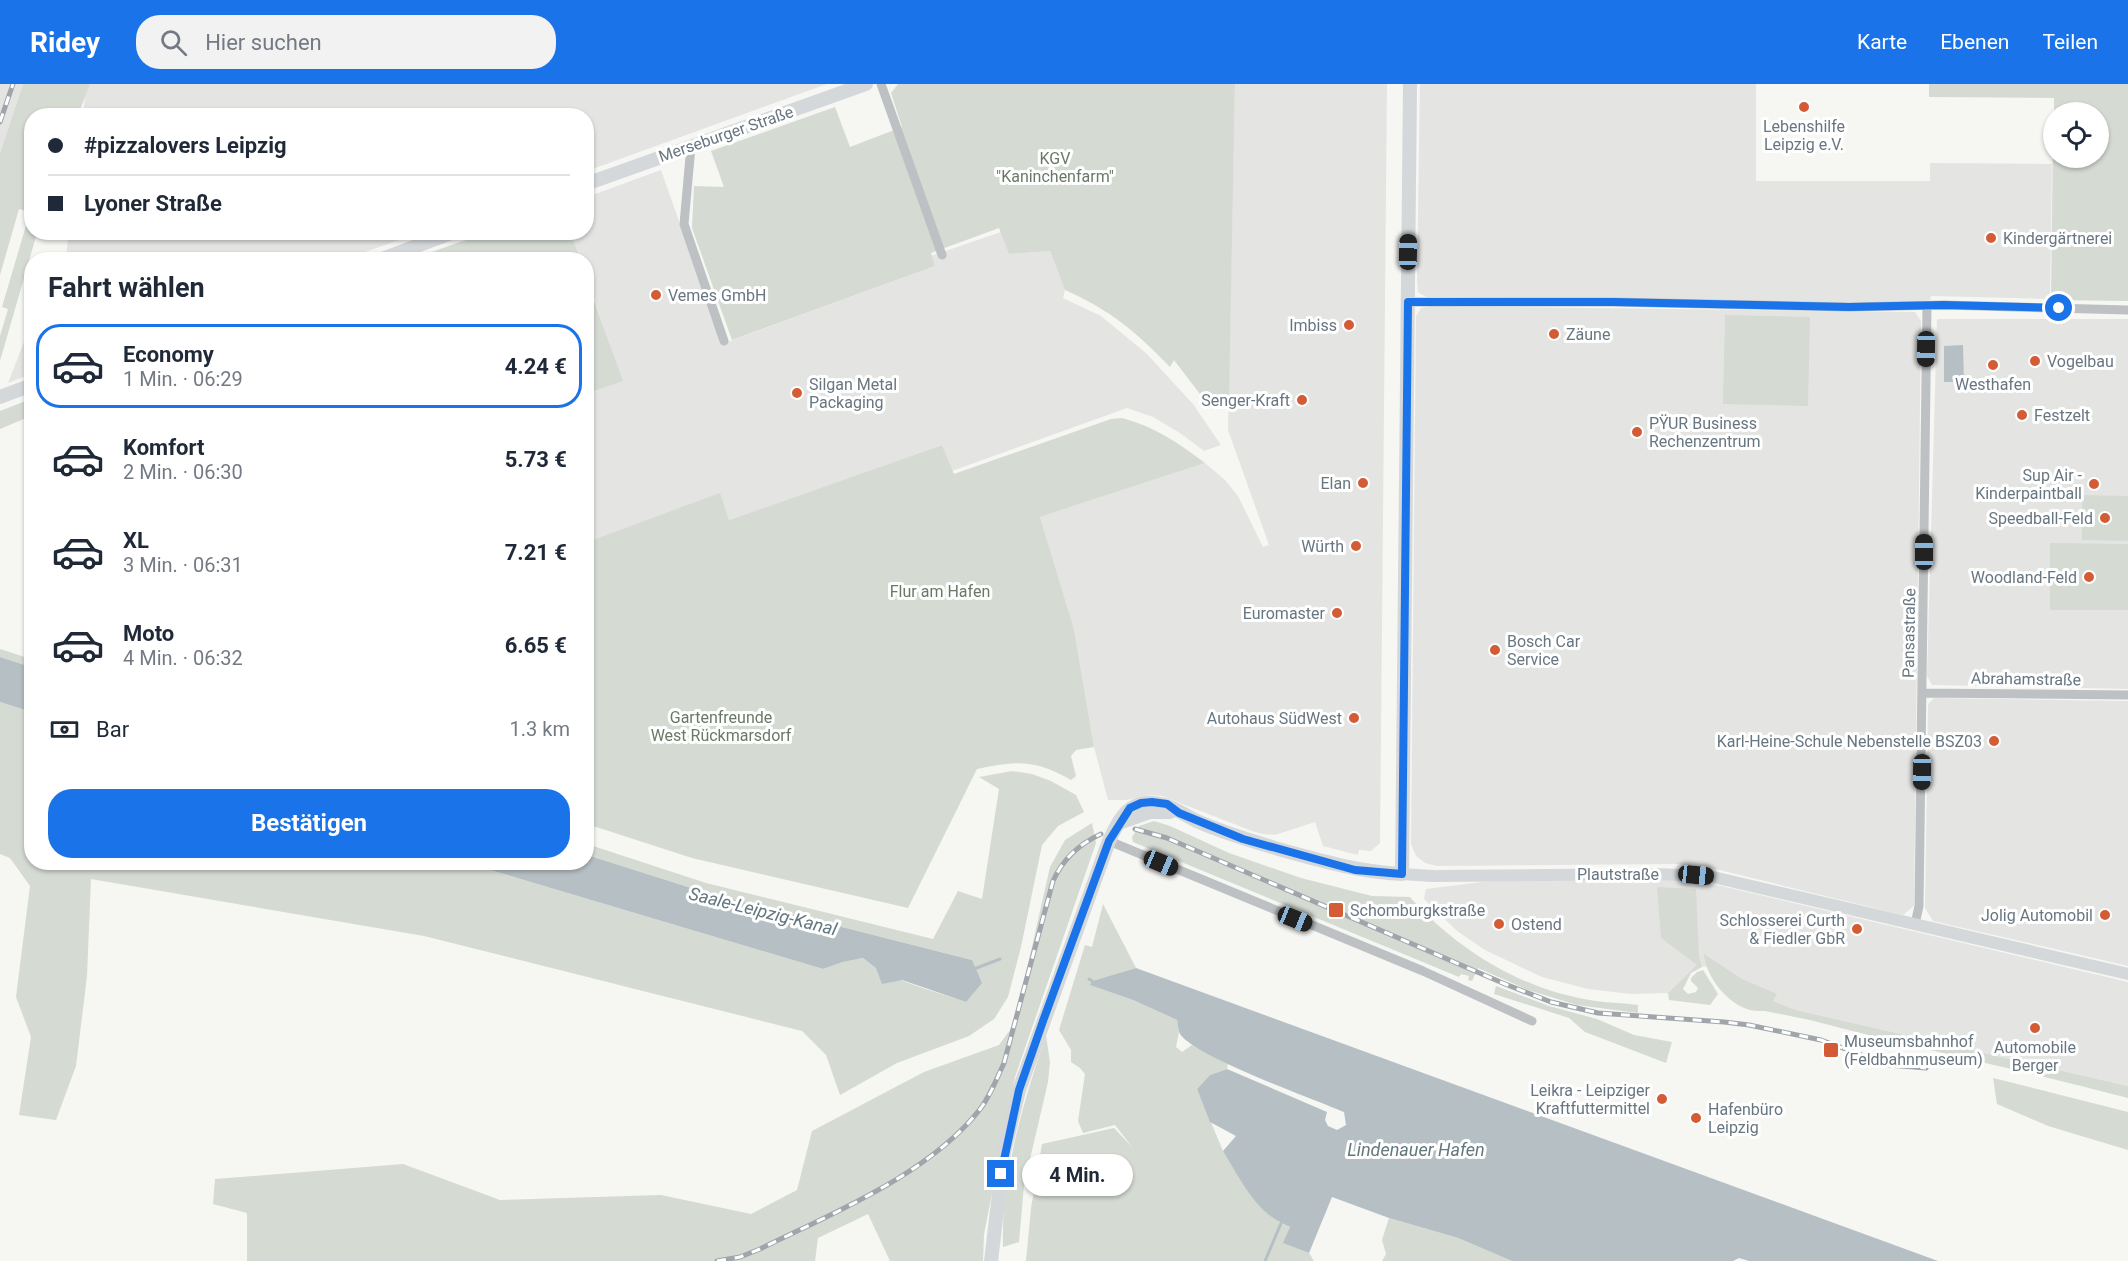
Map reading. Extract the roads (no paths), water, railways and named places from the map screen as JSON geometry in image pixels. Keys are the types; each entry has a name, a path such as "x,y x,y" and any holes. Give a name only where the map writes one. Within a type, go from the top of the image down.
{"main road":[{"name":"Merseburger Straße","path":"594,181 866,84"},
{"path":"1402,874 1410,84"},
{"path":"400,252 433,240"},
{"path":"0,397 24,388"},
{"name":"Plautstraße","path":"1114,832 1130,808 1141,803 1152,802 1167,804 1179,813 1243,839 1363,871 1402,874 1703,875 2128,974"},
{"path":"991,1261 1004,1152 1019,1090 1114,832"}],"street":[{"path":"881,84 942,255"},
{"path":"692,146 684,224 724,341"},
{"path":"1408,302 2128,309"},
{"name":"Pansastraße","path":"1915,924 1919,906 1927,306"},
{"name":"Abrahamstraße","path":"1923,693 2128,695"},
{"path":"1114,832 1532,1021"}],"water":[{"path":"1963,345 1964,382 1944,382 1944,346"},
{"path":"0,657 24,665 24,710 0,702"},
{"name":"Saale-Leipzig-Kanal","path":"594,857 704,892 972,960 982,983 966,1002 902,980 882,984 876,968 863,958 823,969 491,870 594,870"},
{"name":"Lindenauer Hafen","path":"1136,968 1938,1261 1749,1261 1739,1258 1733,1261 1512,1261 1458,1238 1389,1218 1332,1197 1309,1253 1283,1243 1290,1227 1268,1214 1250,1195 1223,1151 1236,1136 1210,1122 1197,1089 1210,1075 1227,1069 1327,1112 1325,1120 1328,1126 1337,1130 1346,1125 1344,1112 1231,1066 1191,1044 1180,1034 1177,1020 1133,1000 1090,985 1092,981"}],"waterway":[{"path":"974,969 1000,959"},
{"path":"1265,1261 1282,1221"}],"railway":[{"path":"0,122 13,84"},
{"path":"1135,829 1167,838 1551,1002 1598,1013 1749,1025 1821,1040 1889,1065 1926,1068"},
{"path":"717,1261 740,1257 760,1249 849,1206 908,1172 960,1132 985,1103 1004,1063 1053,881 1072,853 1101,834"}],"place":[{"name":"Lebenshilfe Leipzig e.V.","path":"1804,107"},
{"name":"Kindergärtnerei","path":"1991,238"},
{"name":"Vemes GmbH","path":"656,295"},
{"name":"Imbiss","path":"1349,325"},
{"name":"Zäune","path":"1554,334"},
{"name":"Vogelbau","path":"2035,361"},
{"name":"Westhafen","path":"1993,365"},
{"name":"Silgan Metal Packaging","path":"797,393"},
{"name":"Senger-Kraft","path":"1302,400"},
{"name":"Festzelt","path":"2022,415"},
{"name":"PŸUR Business Rechenzentrum","path":"1637,432"},
{"name":"Elan","path":"1363,483"},
{"name":"Sup Air - Kinderpaintball","path":"2094,484"},
{"name":"Speedball-Feld","path":"2105,518"},
{"name":"Würth","path":"1356,546"},
{"name":"Woodland-Feld","path":"2089,577"},
{"name":"Euromaster","path":"1337,613"},
{"name":"Bosch Car Service","path":"1495,650"},
{"name":"Autohaus SüdWest","path":"1354,718"},
{"name":"Karl-Heine-Schule Nebenstelle BSZ03","path":"1994,741"},
{"name":"Schomburgkstraße","path":"1336,910"},
{"name":"Jolig Automobil","path":"2105,915"},
{"name":"Ostend","path":"1499,924"},
{"name":"Schlosserei Curth & Fiedler GbR","path":"1857,929"},
{"name":"Automobile Berger","path":"2035,1028"},
{"name":"Museumsbahnhof (Feldbahnmuseum)","path":"1831,1050"},
{"name":"Leikra - Leipziger Kraftfuttermittel","path":"1662,1099"},
{"name":"Hafenbüro Leipzig","path":"1696,1118"}],"park label":[{"name":"KGV \"Kaninchenfarm\"","path":"1055,167"},
{"name":"Flur am Hafen","path":"940,591"},
{"name":"Gartenfreunde West Rückmarsdorf","path":"721,726"}]}
